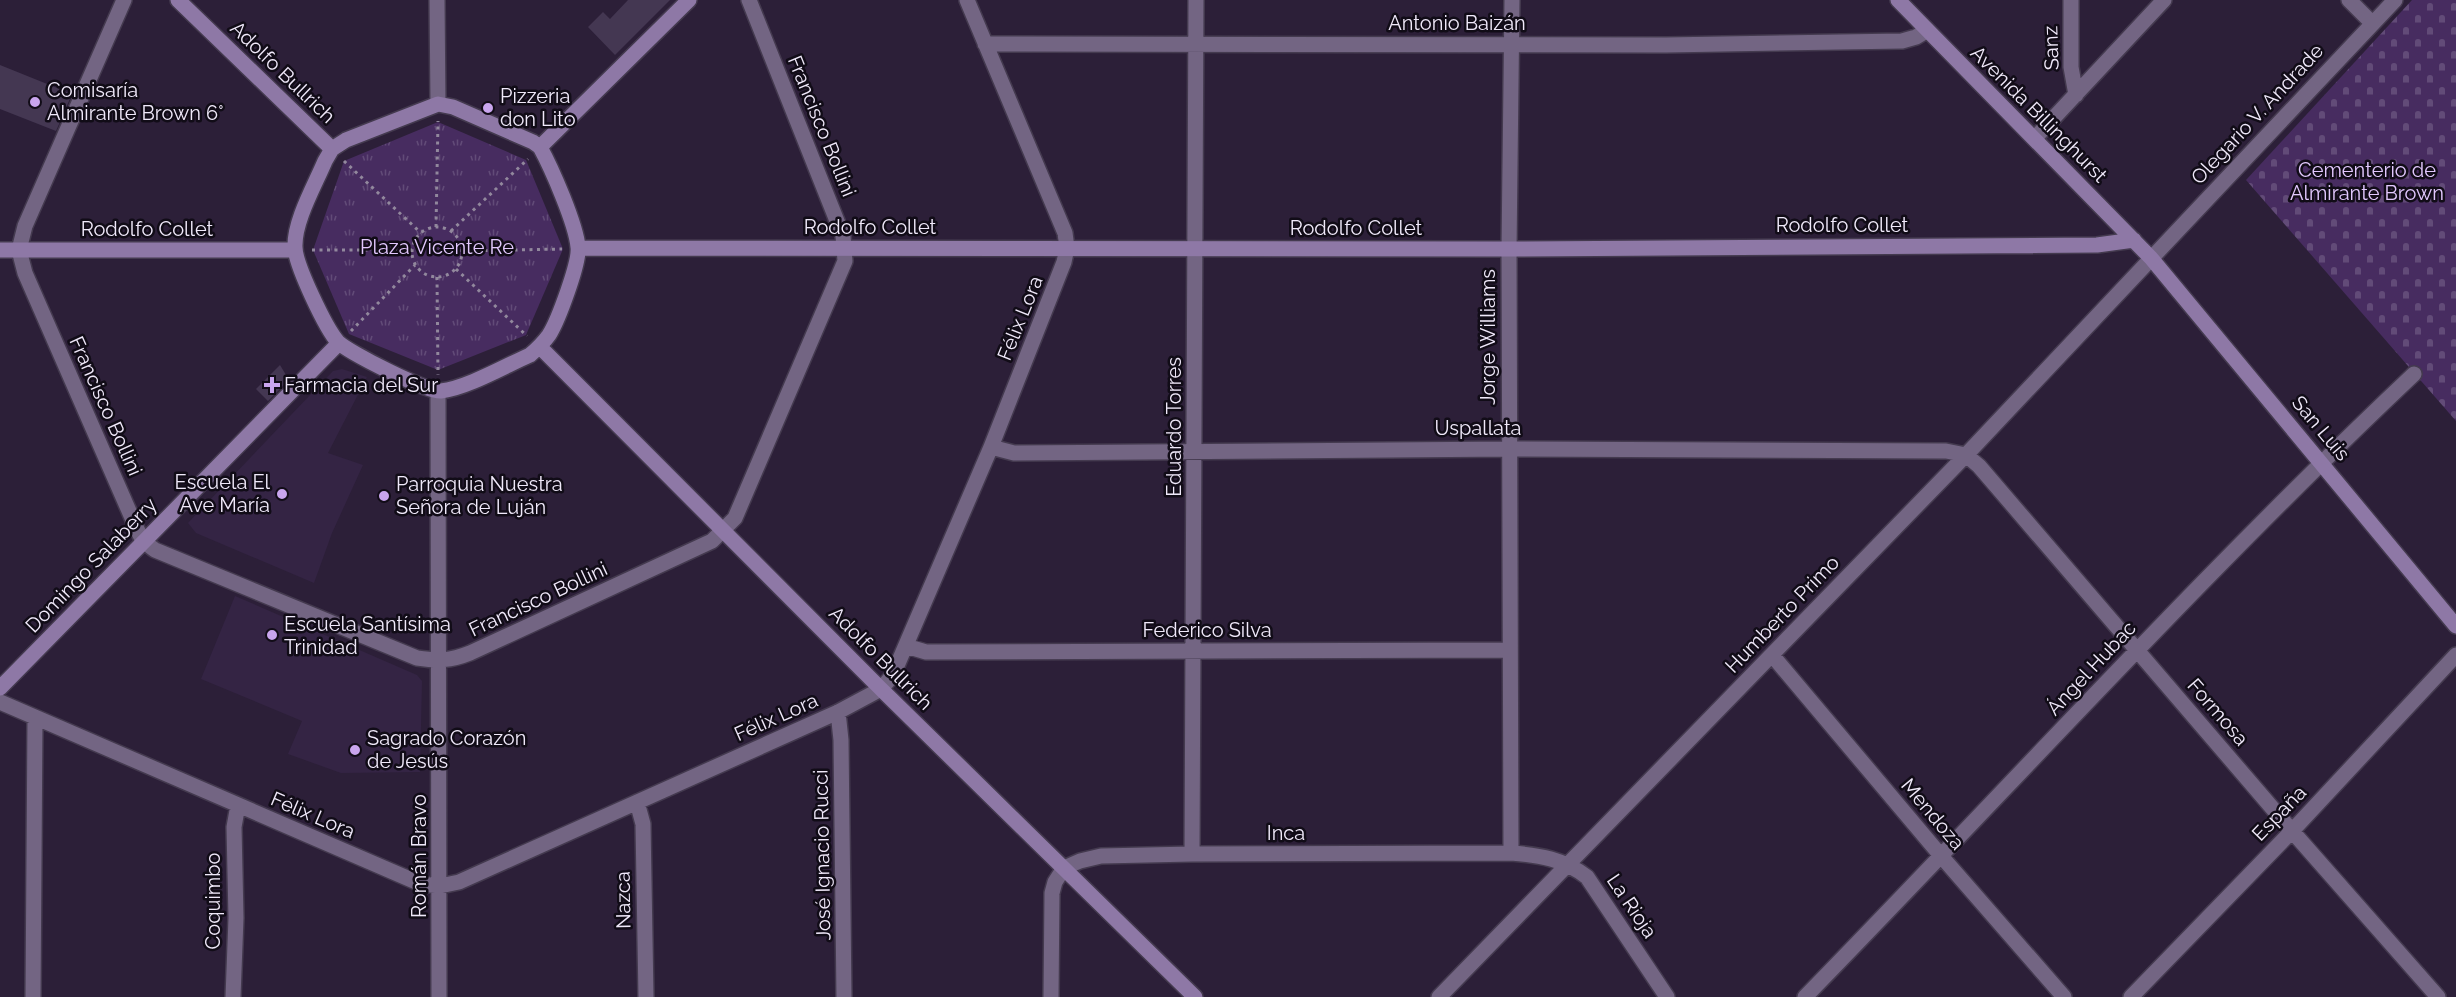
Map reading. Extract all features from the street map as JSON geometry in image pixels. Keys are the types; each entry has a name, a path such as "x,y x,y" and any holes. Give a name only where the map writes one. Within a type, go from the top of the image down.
{"street":[{"path":"19,250 25,226 124,0"},
{"name":"Adolfo Bullrich","path":"178,0 332,149"},
{"path":"437,0 438,104"},
{"path":"540,147 689,0"},
{"name":"Francisco Bollini","path":"19,250 25,273 143,541 155,550 417,658 439,662 452,660 712,541 735,518 740,507 845,261 843,236 749,0"},
{"path":"967,0 1065,233 1067,248"},
{"name":"Eduardo Torres","path":"1192,854 1196,0"},
{"name":"Jorge Williams","path":"1511,854 1509,249 1512,0"},
{"name":"Avenida Billinghurst","path":"1898,0 2151,258"},
{"name":"Sanz","path":"2071,0 2071,67 2076,94"},
{"path":"2035,138 2164,0"},
{"path":"2349,0 2372,23"},
{"name":"Olegario V. Andrade","path":"2151,258 2395,0"},
{"name":"Antonio Baizán","path":"985,44 1666,45 1902,41 1926,31"},
{"path":"438,104 453,107 540,147 573,225 579,248 576,267 551,333 540,347 530,355 455,388 438,392 422,388 339,343 329,329 302,272 295,250 298,226 325,160 332,149 346,140 438,104"},
{"name":"Rodolfo Collet","path":"579,248 1509,249 2097,244 2134,240"},
{"name":"Félix Lora","path":"0,702 421,884 440,886 459,882 838,712 881,689 893,675 991,447 1064,262 1067,248"},
{"name":"Rodolfo Collet","path":"0,250 295,250"},
{"name":"Humberto Primo","path":"1439,997 1966,455 2151,258"},
{"name":"San Luis","path":"2151,258 2456,626"},
{"name":"Domingo Salaberry","path":"0,688 339,343"},
{"name":"Adolfo Bullrich","path":"540,347 881,689 1195,997"},
{"name":"Ángel Hubac","path":"1805,997 1942,857 2136,650 2321,461 2414,374"},
{"name":"Román Bravo","path":"438,392 440,997"},
{"name":"Uspallata","path":"991,447 1014,453 1509,449 1934,451 1966,455"},
{"name":"Formosa","path":"1966,455 1979,465 2292,831 2438,997"},
{"name":"Federico Silva","path":"906,646 926,652 1509,650"},
{"name":"Mendoza","path":"1772,655 1942,857 2064,997"},
{"name":"España","path":"2131,997 2292,831 2456,655"},
{"name":"José Ignacio Rucci","path":"838,712 841,740 844,997"},
{"path":"33,997 35,719"},
{"name":"Nazca","path":"637,802 643,824 646,997"},
{"name":"Coquimbo","path":"233,997 236,918 234,827 238,805"},
{"name":"Inca","path":"1064,868 1101,856 1511,854"},
{"name":"La Rioja","path":"1511,854 1535,855 1568,865 1587,877 1667,997"},
{"path":"1051,997 1052,893 1055,882 1064,868"}],"path":[{"path":"436,227 438,104"},
{"path":"451,231 540,147"},
{"path":"332,149 421,233"},
{"path":"436,227 451,231 457,236 462,250 462,257 456,269 450,274 437,277 421,271 415,264 412,250 421,233 436,227"},
{"path":"462,250 579,248"},
{"path":"295,250 412,250"},
{"path":"339,343 415,264"},
{"path":"456,269 540,347"},
{"path":"437,277 438,392"}],"shaded area":[{"name":"Escuela El Ave María","path":"342,369 367,377 328,453 363,465 332,533 314,583 196,533 188,523 333,371"},
{"name":"Escuela Santísima Trinidad","path":"235,596 417,675 422,681 420,772 341,773 288,754 302,721 201,679"}],"green space":[{"name":"Cementerio de Almirante Brown","path":"2412,0 2456,0 2456,421 2246,180"},
{"name":"Plaza Vicente Re","path":"438,122 526,160 563,249 526,335 438,370 349,334 313,250 344,161"}],"building":[{"path":"628,0 670,0 615,55 588,27 603,12 610,19"},
{"name":"Comisaría Almirante Brown 6°","path":"0,65 72,94 56,131 0,109"},
{"name":"Farmacia del Sur","path":"280,365 289,380 268,401 256,389"}],"place":[{"name":"Comisaría Almirante Brown 6°","path":"35,102"},
{"name":"Pizzeria don Lito","path":"488,108"},
{"name":"Farmacia del Sur","path":"272,385"},
{"name":"Escuela El Ave María","path":"282,494"},
{"name":"Parroquia Nuestra Señora de Luján","path":"384,496"},
{"name":"Escuela Santísima Trinidad","path":"272,635"},
{"name":"Sagrado Corazón de Jesús","path":"355,750"}]}
